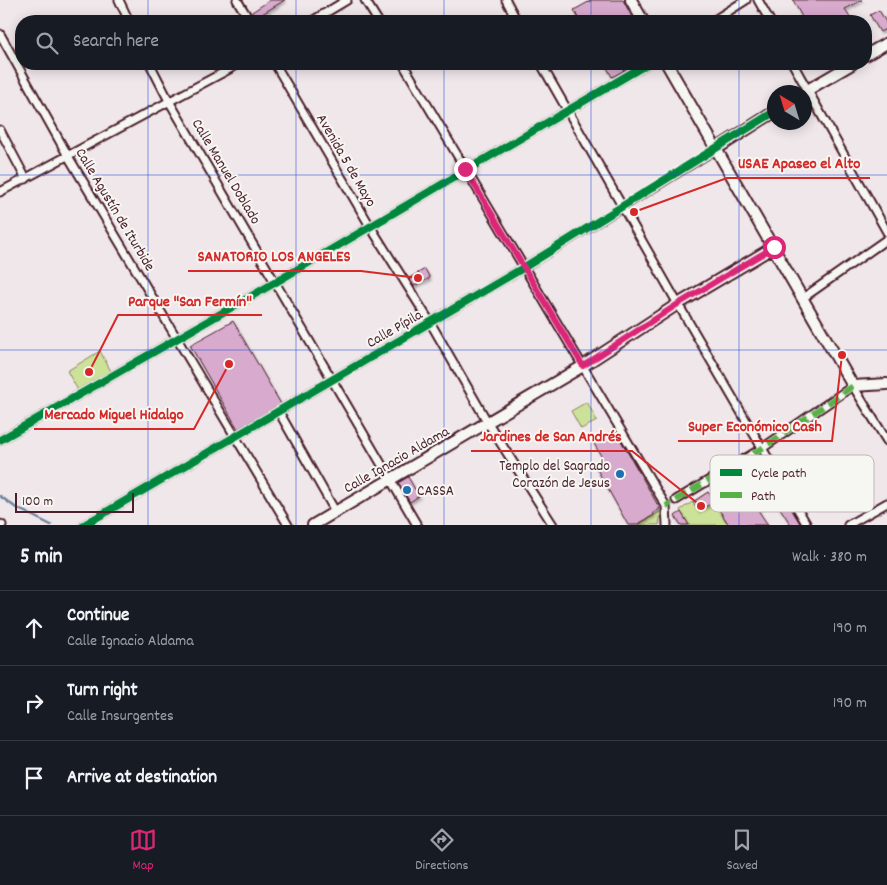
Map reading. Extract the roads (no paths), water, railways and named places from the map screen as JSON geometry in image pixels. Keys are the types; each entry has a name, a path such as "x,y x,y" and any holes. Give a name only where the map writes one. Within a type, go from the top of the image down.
{"street":[{"path":"119,0 126,15"},
{"path":"237,0 246,15"},
{"path":"322,15 347,0"},
{"path":"365,0 374,15"},
{"path":"506,0 514,15"},
{"path":"631,0 640,15"},
{"path":"722,15 746,0"},
{"path":"758,0 767,15"},
{"name":"Calle Agustín de Iturbide","path":"0,34 15,61"},
{"path":"872,51 887,42"},
{"name":"Calle Agustín de Iturbide","path":"20,70 68,156 288,525"},
{"name":"Calle Manuel Doblado","path":"153,70 169,101 417,525"},
{"path":"0,192 227,70"},
{"name":"Avenida 5 de Mayo","path":"279,70 370,226 430,322 488,423 553,525"},
{"path":"407,70 523,268 671,503 667,525"},
{"path":"544,70 765,455"},
{"path":"0,440 276,282 465,169 637,70"},
{"path":"670,70 853,386 887,441"},
{"path":"796,70 803,85"},
{"path":"812,87 842,70"},
{"path":"812,101 887,232"},
{"path":"716,149 767,116"},
{"path":"0,130 26,179"},
{"name":"Calle Pípila","path":"84,525 523,268 716,149"},
{"path":"803,298 887,240"},
{"name":"Calle Ignacio Aldama","path":"313,525 583,366 678,304 774,247"},
{"path":"751,455 853,386 887,384"},
{"path":"279,412 336,511"},
{"path":"671,503 710,480"},
{"path":"874,510 887,503"},
{"path":"799,512 807,525"},
{"path":"848,525 871,512"}],"waterway":[{"path":"0,496 15,507 51,525"}],"place":[{"name":"USAE Apaseo el Alto","path":"634,212"},
{"name":"SANATORIO LOS ANGELES","path":"418,278"},
{"name":"Super Económico Cash","path":"842,355"},
{"name":"Mercado Miguel Hidalgo","path":"229,364"},
{"name":"Parque \"San Fermín\"","path":"89,372"},
{"name":"Templo del Sagrado Corazón de Jesus","path":"620,474"},
{"name":"CASSA","path":"407,490"},
{"name":"Jardines de San Andrés","path":"701,506"}]}
